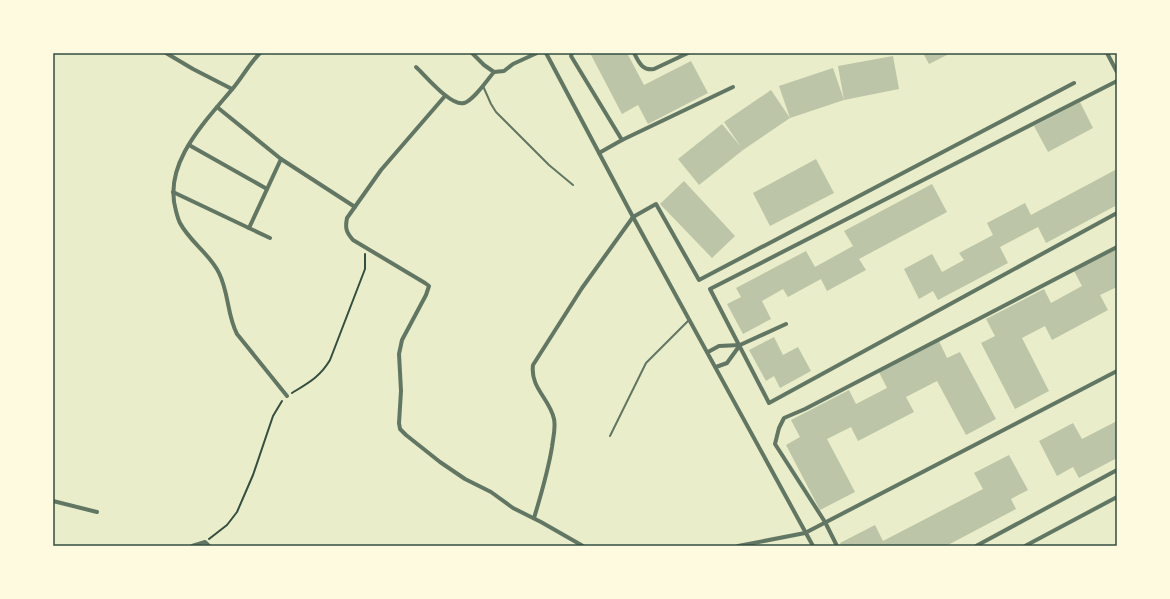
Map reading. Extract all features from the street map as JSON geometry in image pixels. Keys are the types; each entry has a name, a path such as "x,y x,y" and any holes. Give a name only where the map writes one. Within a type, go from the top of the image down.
{"street":[{"path":"166,53 232,89"},
{"path":"260,53 200,127 176,171 173,192 179,222 219,271 225,285 233,326 237,334 286,396"},
{"path":"472,53 484,65 494,72"},
{"path":"416,66 445,96 457,104 470,100 494,72 504,70 536,53"},
{"path":"546,53 633,217 813,546"},
{"path":"572,53 572,56 622,140"},
{"path":"634,53 643,68 649,70 688,53"},
{"path":"1107,53 1117,72"},
{"path":"1117,81 710,289 770,403 1117,213"},
{"path":"534,518 549,469 554,432 554,419 550,408 534,381 532,374 533,366 582,288 633,217 656,204 699,280 1074,83"},
{"path":"599,153 622,140 733,87"},
{"path":"445,96 381,170 348,218 346,226 347,234 364,247 429,286 426,295 402,340 398,354 401,391 398,423 400,429 406,435 440,462 466,479 491,492 513,508 534,518 583,546"},
{"path":"217,107 281,159 355,207"},
{"path":"189,145 267,189"},
{"path":"249,228 281,159"},
{"path":"173,192 270,238"},
{"path":"837,546 825,522 775,444 779,428 784,418 805,409 1117,247"},
{"path":"708,352 719,346 740,345 786,324"},
{"path":"716,367 727,363 740,345"},
{"path":"738,546 806,533 1117,371"},
{"path":"976,546 1117,470"},
{"path":"1025,546 1117,497"},
{"path":"53,501 97,512"},
{"path":"192,546 205,542 209,546"}],"lane":[{"path":"483,85 496,112 549,165 573,185"},
{"path":"610,436 646,362 689,319"}],"path":[{"path":"205,542 227,525 237,512 253,475 273,416 280,403 286,396 316,378 324,370 330,360 365,269 364,247"}],"building":[{"path":"590,53 627,53 644,85 691,61 708,93 648,124 638,105 622,114"},
{"path":"923,53 951,53 929,64"},
{"path":"893,56 899,89 844,100 838,66"},
{"path":"833,68 844,100 790,118 779,86"},
{"path":"771,90 790,118 743,150 699,185 678,159 722,124 741,147 724,122"},
{"path":"1080,102 1093,128 1048,152 1034,126"},
{"path":"816,159 834,193 770,226 753,193"},
{"path":"1117,169 1117,205 1046,243 1038,227 1000,247 1008,263 938,300 933,291 919,299 904,269 932,254 942,272 964,260 959,253 993,235 987,223 1025,203 1031,215"},
{"path":"684,181 735,236 712,258 660,204"},
{"path":"932,184 947,212 859,259 866,270 827,291 821,279 788,297 783,289 762,301 771,319 743,334 727,304 741,297 736,288 806,251 815,267 853,246 844,231"},
{"path":"1117,248 1117,287 1100,295 1108,310 1052,340 1045,326 1022,338 1049,391 1015,409 981,343 995,336 986,319 1044,289 1051,303 1082,286 1074,271"},
{"path":"774,337 783,355 798,347 811,371 780,388 774,376 766,381 749,350"},
{"path":"939,341 947,358 960,352 996,419 966,435 937,381 906,397 914,412 858,441 851,427 827,439 855,492 820,510 786,445 800,437 791,420 849,390 856,404 887,388 879,372"},
{"path":"1117,421 1117,458 1079,478 1073,467 1057,476 1039,441 1073,423 1082,439"},
{"path":"1009,455 1028,490 1011,499 1016,509 946,546 842,546 840,543 875,525 883,541 983,489 974,473"}]}
